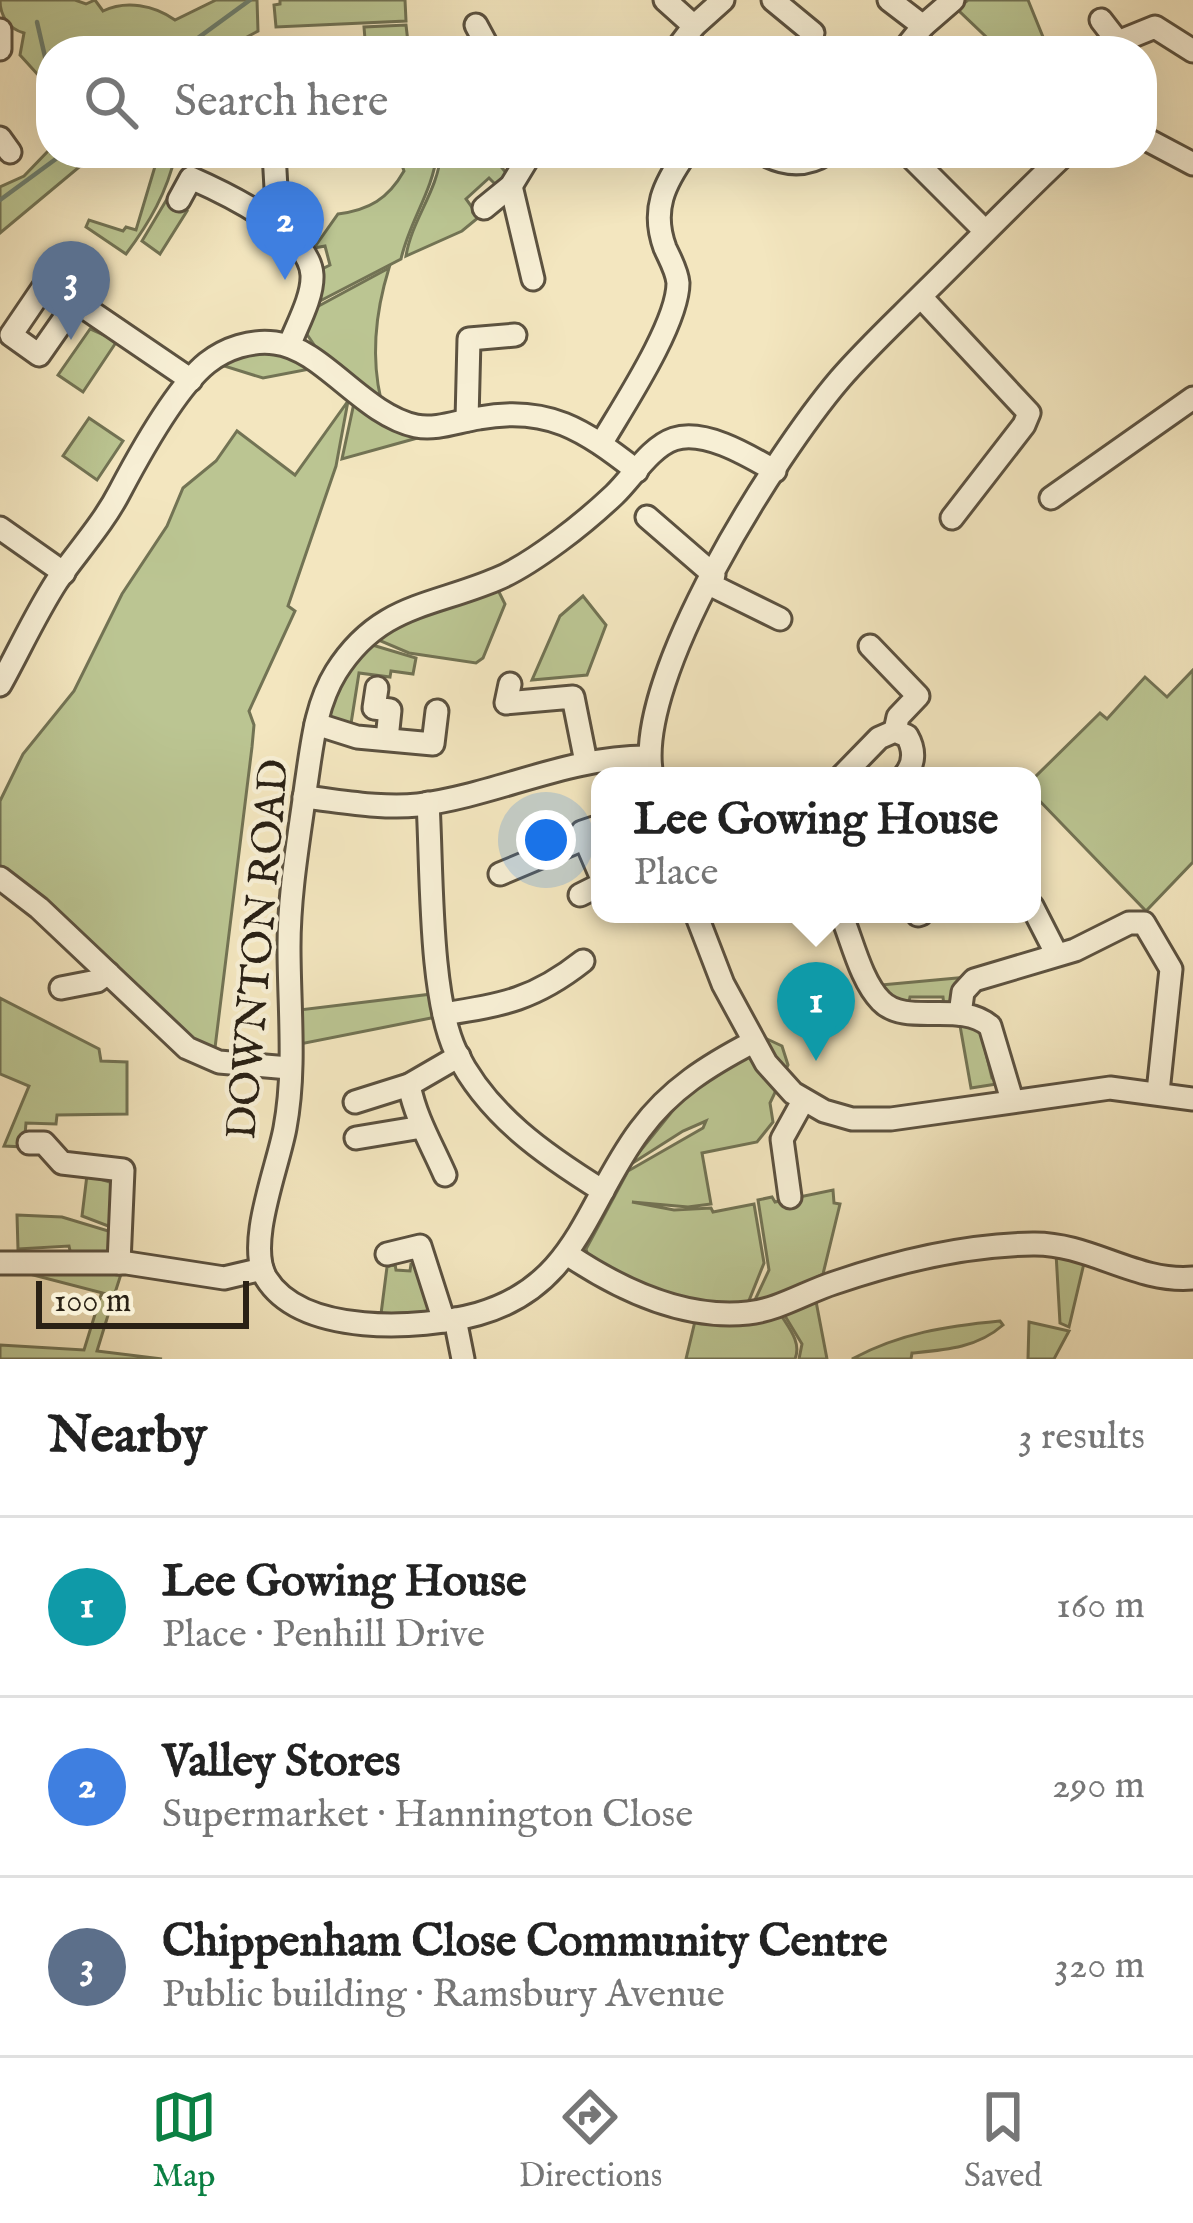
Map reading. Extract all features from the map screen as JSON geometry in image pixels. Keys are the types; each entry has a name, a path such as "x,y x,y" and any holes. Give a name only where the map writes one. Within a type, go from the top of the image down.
{"street":[{"path":"665,0 694,26"},
{"path":"686,36 723,0"},
{"path":"773,0 813,33"},
{"path":"889,0 923,26"},
{"path":"915,36 953,0"},
{"path":"1101,20 1113,36"},
{"path":"476,25 482,36"},
{"path":"1133,36 1155,27 1193,51"},
{"path":"0,30 0,49"},
{"path":"1157,144 1193,164"},
{"path":"272,224 277,206 275,168"},
{"path":"484,208 511,186 522,168"},
{"path":"601,444 647,364 675,298 677,278 657,214 664,186 676,168"},
{"path":"922,168 984,230"},
{"path":"304,797 384,805 428,803 586,762 651,766 653,717 667,669 711,579 775,471 842,377 1050,168"},
{"path":"179,200 191,178 272,224 301,248 312,274 289,346"},
{"path":"511,186 533,279"},
{"path":"921,297 1029,413 952,518"},
{"path":"76,302 191,380"},
{"path":"467,420 469,339 515,335"},
{"path":"0,686 14,653 64,572 191,380 227,350 261,343 289,346 390,417 428,427 536,414 571,426 637,471"},
{"path":"1051,498 1139,435 1172,426 1193,398"},
{"name":"DOWNTON ROAD","path":"262,1269 258,1249 286,1125 290,925 304,797 316,724 335,673 381,622 497,579 534,559 598,510 664,444 686,437 735,451 775,471"},
{"path":"647,517 711,579 780,620"},
{"path":"0,528 64,572"},
{"path":"870,646 918,696 898,717 895,731"},
{"path":"510,684 506,704 573,697 586,762"},
{"path":"377,688 374,708 391,710 387,740"},
{"path":"316,724 343,734 433,744 436,711"},
{"path":"851,767 879,738 895,731 907,736 912,747 910,767"},
{"path":"428,803 444,1014 459,1056 509,1123 603,1191"},
{"path":"500,874 591,832"},
{"path":"0,878 39,908 173,1036 204,1058 242,1066 290,1067"},
{"path":"960,1014 969,982 1076,950 1138,921 1147,926 1171,968 1158,1092"},
{"path":"699,923 723,984 775,1077 824,1112 868,1120 1110,1088 1193,1099"},
{"path":"845,923 874,992 884,1004 901,1011 977,1017 994,1032 1012,1100"},
{"path":"1041,923 1056,953"},
{"path":"444,1014 519,1000 558,981 583,961"},
{"path":"61,988 97,981 108,973"},
{"path":"0,1264 119,1263 209,1278 262,1269 289,1304 320,1316 376,1324 450,1320 483,1312 529,1292 567,1254 640,1129 675,1091 754,1042"},
{"path":"356,1102 409,1085 459,1056"},
{"path":"409,1085 416,1118 446,1175"},
{"path":"803,1101 782,1139 788,1187 810,1173"},
{"path":"356,1138 422,1127"},
{"path":"29,1143 44,1144 62,1163 124,1170 119,1263"},
{"path":"567,1254 652,1300 742,1314 908,1261 1021,1244 1076,1248 1148,1276 1193,1278"},
{"path":"387,1254 420,1246 463,1359"}],"green space":[{"path":"0,0 86,4 95,0 103,11 140,6 175,20 216,0 257,0 258,31 249,36 36,36 36,73 20,55 24,33 6,21"},
{"path":"280,0 405,0 406,21 276,27 274,5"},
{"path":"968,0 1028,0 1043,36 985,36 957,9"},
{"path":"406,25 407,36 365,36 364,27"},
{"path":"36,164 36,168 78,168 0,233 0,187 24,176"},
{"path":"155,168 172,168 157,206 126,254 86,227 89,220 123,231 126,227 136,230"},
{"path":"434,168 401,259 318,302 320,270 330,265 325,246 314,248 338,214 359,210 384,196 404,171"},
{"path":"438,168 502,168 507,174 496,185 489,178 466,199 479,217 462,231 406,256 414,230"},
{"path":"167,199 187,211 160,254 142,241"},
{"path":"389,268 376,334 381,400 319,352 306,333 315,308"},
{"path":"90,329 117,341 83,392 58,375"},
{"path":"264,347 315,368 263,378 221,365 222,358"},
{"path":"348,401 336,466 288,606 295,611 249,711 254,725 252,747 214,1056 196,1048 0,870 0,801 23,754 74,691 122,594 167,526 183,488 216,461 237,431 295,475"},
{"path":"354,403 421,437 342,459"},
{"path":"89,418 123,441 97,480 63,456"},
{"path":"497,588 505,604 483,658 476,663 409,653 376,639 393,627"},
{"path":"583,596 606,625 587,675 532,680 560,616"},
{"path":"369,644 416,658 413,674 359,673 350,730 324,721 337,689"},
{"path":"1193,670 1193,862 1146,911 1041,802 1041,771 1100,713 1107,719 1145,677 1167,697"},
{"path":"968,977 958,1001 944,1007 943,997 910,997 908,1006 895,1004 881,985"},
{"path":"432,994 436,1017 300,1044 299,1010"},
{"path":"0,998 99,1049 101,1061 127,1062 127,1114 57,1115 56,1124 26,1123 24,1147 4,1146 29,1086 0,1074"},
{"path":"959,1020 969,1020 994,1045 985,1049 992,1078 1002,1077 1003,1083 971,1088"},
{"path":"767,1039 782,1046 788,1065 770,1103 773,1122 757,1142 702,1153 711,1204 632,1202 674,1210 711,1208 713,1212 754,1204 764,1263 748,1303 684,1298 588,1256 586,1249 628,1171 703,1128 706,1121 628,1166 687,1093"},
{"path":"87,1175 113,1183 116,1229 82,1216"},
{"path":"833,1190 834,1203 840,1204 823,1274 784,1294 754,1302 769,1270 758,1200 772,1197 775,1202"},
{"path":"17,1215 62,1217 115,1233 109,1255 71,1255 69,1246 18,1249"},
{"path":"1056,1253 1085,1259 1069,1327 1060,1323"},
{"path":"415,1263 432,1312 381,1314 387,1267 395,1264 396,1270 410,1271"},
{"path":"18,1271 122,1271 114,1296"},
{"path":"101,1295 113,1299 97,1351 162,1359 0,1359 0,1345 84,1350"},
{"path":"815,1296 827,1359 799,1359 802,1344 782,1311"},
{"path":"779,1312 795,1341 795,1359 686,1359 696,1317"},
{"path":"1000,1321 1003,1325 982,1339 912,1353 911,1359 852,1359 924,1332"},
{"path":"1029,1322 1069,1331 1054,1359 1028,1359"}],"waterway":[{"path":"201,36 250,0"},
{"path":"37,22 40,36"},
{"path":"0,200 44,168"}],"place":[{"name":"Valley Stores","path":"285,280"},
{"name":"Chippenham Close Community Centre","path":"71,340"},
{"name":"Lee Gowing House","path":"816,1061"}]}
